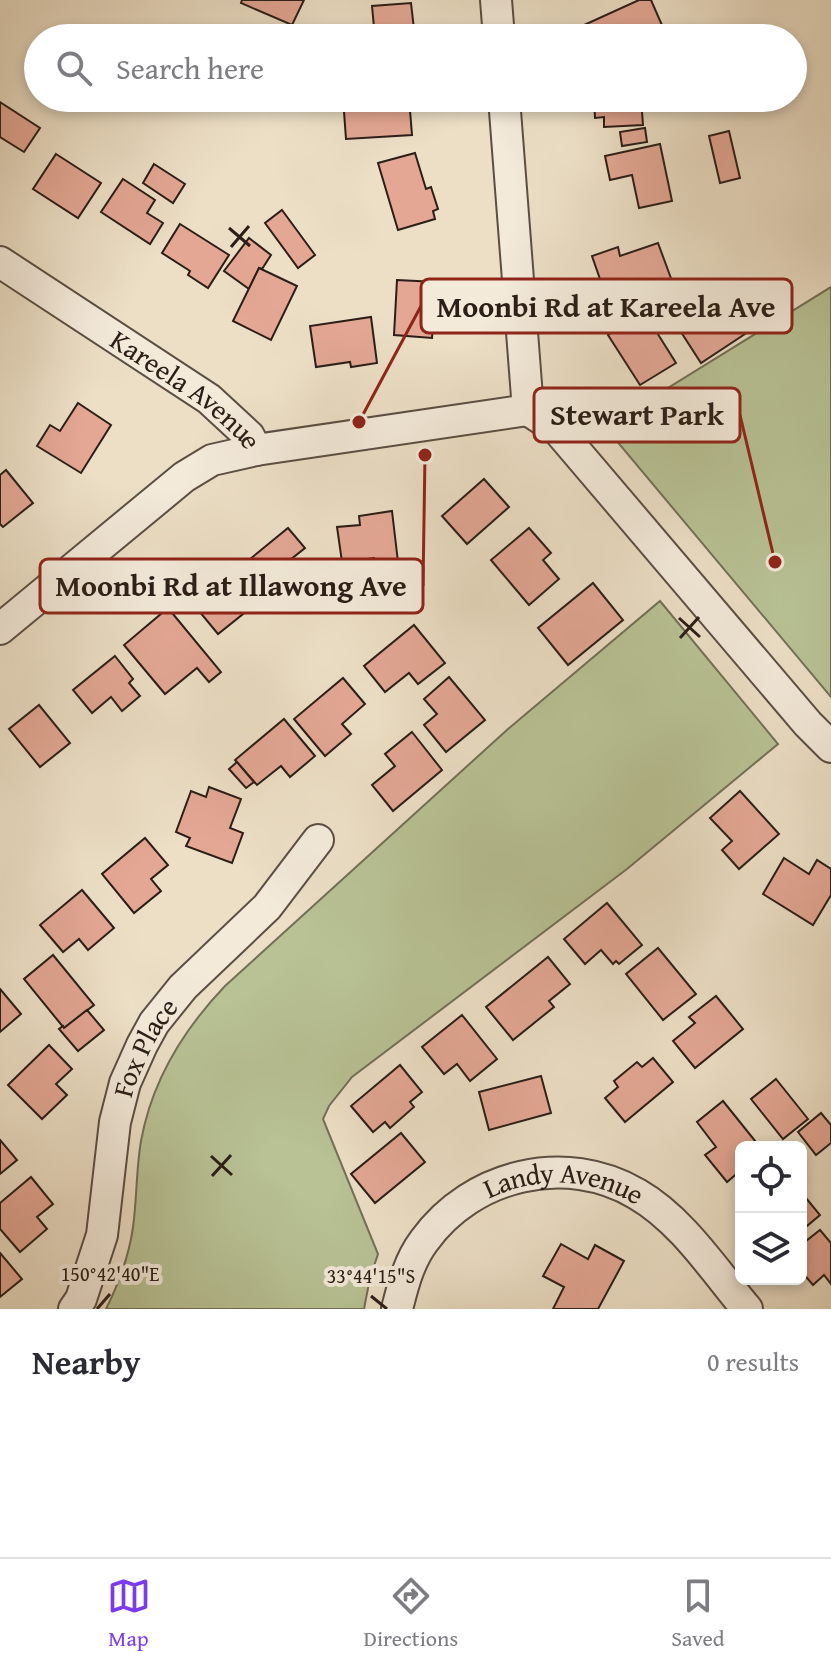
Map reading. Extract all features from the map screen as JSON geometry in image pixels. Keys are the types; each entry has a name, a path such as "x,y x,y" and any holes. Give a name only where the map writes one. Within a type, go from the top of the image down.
{"street":[{"path":"496,0 498,24"},
{"path":"505,112 528,410 557,429 831,747"},
{"name":"Kareela Avenue","path":"0,262 209,399 249,436 256,450 528,410"},
{"path":"0,629 184,477 212,460 256,450"},
{"name":"Fox Place","path":"74,1309 81,1299 102,1235 115,1122 125,1083 137,1055 154,1023 176,995 267,907 318,840"},
{"name":"Landy Avenue","path":"397,1309 412,1260 424,1241 454,1210 491,1186 528,1174 552,1171 594,1176 639,1195 682,1231 747,1309"}],"green space":[{"path":"831,287 831,697 605,427"},
{"path":"660,601 778,744 627,869 352,1077 329,1106 323,1119 378,1254 364,1309 106,1309 123,1269 131,1238 139,1152 146,1119 171,1057 196,1020 225,986 508,729"}],"building":[{"path":"242,0 304,0 292,24 241,3"},
{"path":"639,0 651,0 662,24 586,24"},
{"path":"411,3 413,24 374,24 372,6"},
{"path":"0,102 40,128 24,152 0,137"},
{"path":"344,112 410,112 412,135 346,139"},
{"path":"595,112 642,112 643,125 604,127 604,117 595,118"},
{"path":"645,128 647,142 622,146 620,132"},
{"path":"729,131 740,178 720,183 709,136"},
{"path":"660,144 672,201 639,208 632,175 610,180 605,156"},
{"path":"415,153 426,189 431,187 438,209 433,211 435,219 398,230 378,163"},
{"path":"56,154 101,183 78,218 33,189"},
{"path":"154,164 185,184 173,203 143,183"},
{"path":"123,179 155,200 147,213 163,223 150,244 101,212"},
{"path":"282,210 315,255 298,268 265,223"},
{"path":"180,224 229,255 208,288 188,275 190,271 162,253"},
{"path":"249,238 271,255 262,269 259,268 249,289 224,271"},
{"path":"658,243 672,281 608,302 592,256 618,247 620,256"},
{"path":"259,268 297,286 271,340 233,321"},
{"path":"397,280 436,282 435,298 440,298 438,327 433,326 432,338 394,335"},
{"path":"729,302 748,332 701,363 681,332"},
{"path":"644,312 676,363 640,385 608,335"},
{"path":"371,317 377,363 351,367 350,362 316,367 310,326"},
{"path":"78,403 111,425 81,473 37,446 50,425 60,431"},
{"path":"6,470 33,503 3,527 0,524 0,475"},
{"path":"484,479 509,507 467,544 442,516"},
{"path":"392,511 398,562 375,565 374,558 342,562 337,527 360,525 359,516"},
{"path":"288,528 305,548 290,560 298,570 269,594 244,564"},
{"path":"529,528 551,553 543,560 559,579 529,605 491,560"},
{"path":"222,569 253,606 218,634 194,605 202,599 195,591"},
{"path":"593,583 623,620 568,665 538,628"},
{"path":"168,608 221,672 209,682 197,668 165,694 124,645"},
{"path":"414,625 445,663 418,684 409,673 385,692 364,666"},
{"path":"115,656 133,679 129,683 140,696 122,711 111,697 92,713 73,690"},
{"path":"449,677 485,720 446,752 424,725 437,714 424,699"},
{"path":"343,678 365,704 342,724 351,734 325,756 294,719"},
{"path":"39,705 70,743 40,767 9,729"},
{"path":"284,719 315,756 290,777 281,766 257,785 235,760"},
{"path":"412,732 442,770 393,811 372,785 395,766 385,754"},
{"path":"237,762 254,782 246,788 229,769"},
{"path":"209,787 241,799 230,828 243,833 232,863 186,846 190,838 176,832 191,791 206,797"},
{"path":"740,791 779,834 739,869 722,850 732,841 710,818"},
{"path":"145,838 168,865 151,879 161,891 134,913 102,874"},
{"path":"784,858 809,874 817,860 831,869 831,895 813,925 763,894"},
{"path":"82,890 114,928 88,950 79,939 63,952 40,925"},
{"path":"607,903 642,945 619,964 616,961 613,964 601,950 585,964 564,939"},
{"path":"658,948 696,994 663,1020 626,974"},
{"path":"53,955 94,1005 64,1028 24,979"},
{"path":"548,957 570,984 549,1001 554,1007 513,1040 486,1007"},
{"path":"0,989 21,1014 0,1032"},
{"path":"716,996 743,1029 695,1068 673,1041 695,1023 689,1017"},
{"path":"87,1010 104,1030 78,1051 59,1029"},
{"path":"462,1015 497,1059 470,1081 457,1064 444,1074 422,1047"},
{"path":"49,1045 72,1069 56,1084 67,1095 42,1119 8,1085"},
{"path":"653,1058 673,1082 625,1122 605,1098 618,1087 614,1081 637,1062 642,1067"},
{"path":"400,1065 422,1092 410,1102 414,1107 390,1128 385,1122 373,1132 351,1106"},
{"path":"541,1076 551,1113 489,1130 479,1092"},
{"path":"776,1079 808,1119 783,1139 751,1099"},
{"path":"723,1101 755,1141 735,1141 735,1175 727,1182 705,1155 716,1147 697,1122"},
{"path":"821,1113 831,1125 831,1143 816,1155 798,1132"},
{"path":"401,1133 425,1162 375,1203 351,1174"},
{"path":"0,1140 17,1160 0,1174"},
{"path":"31,1177 53,1204 37,1217 47,1229 20,1252 0,1229 0,1203"},
{"path":"807,1199 820,1215 807,1226"},
{"path":"820,1230 831,1243 831,1284 824,1275 813,1285 807,1278 807,1240"},
{"path":"561,1244 588,1259 595,1245 624,1261 598,1309 553,1309 564,1287 543,1276"},
{"path":"0,1253 22,1279 0,1297"}],"place":[{"name":"Moonbi Rd at Kareela Ave","path":"359,422"},
{"name":"Moonbi Rd at Illawong Ave","path":"425,455"},
{"name":"Stewart Park","path":"775,562"}]}
